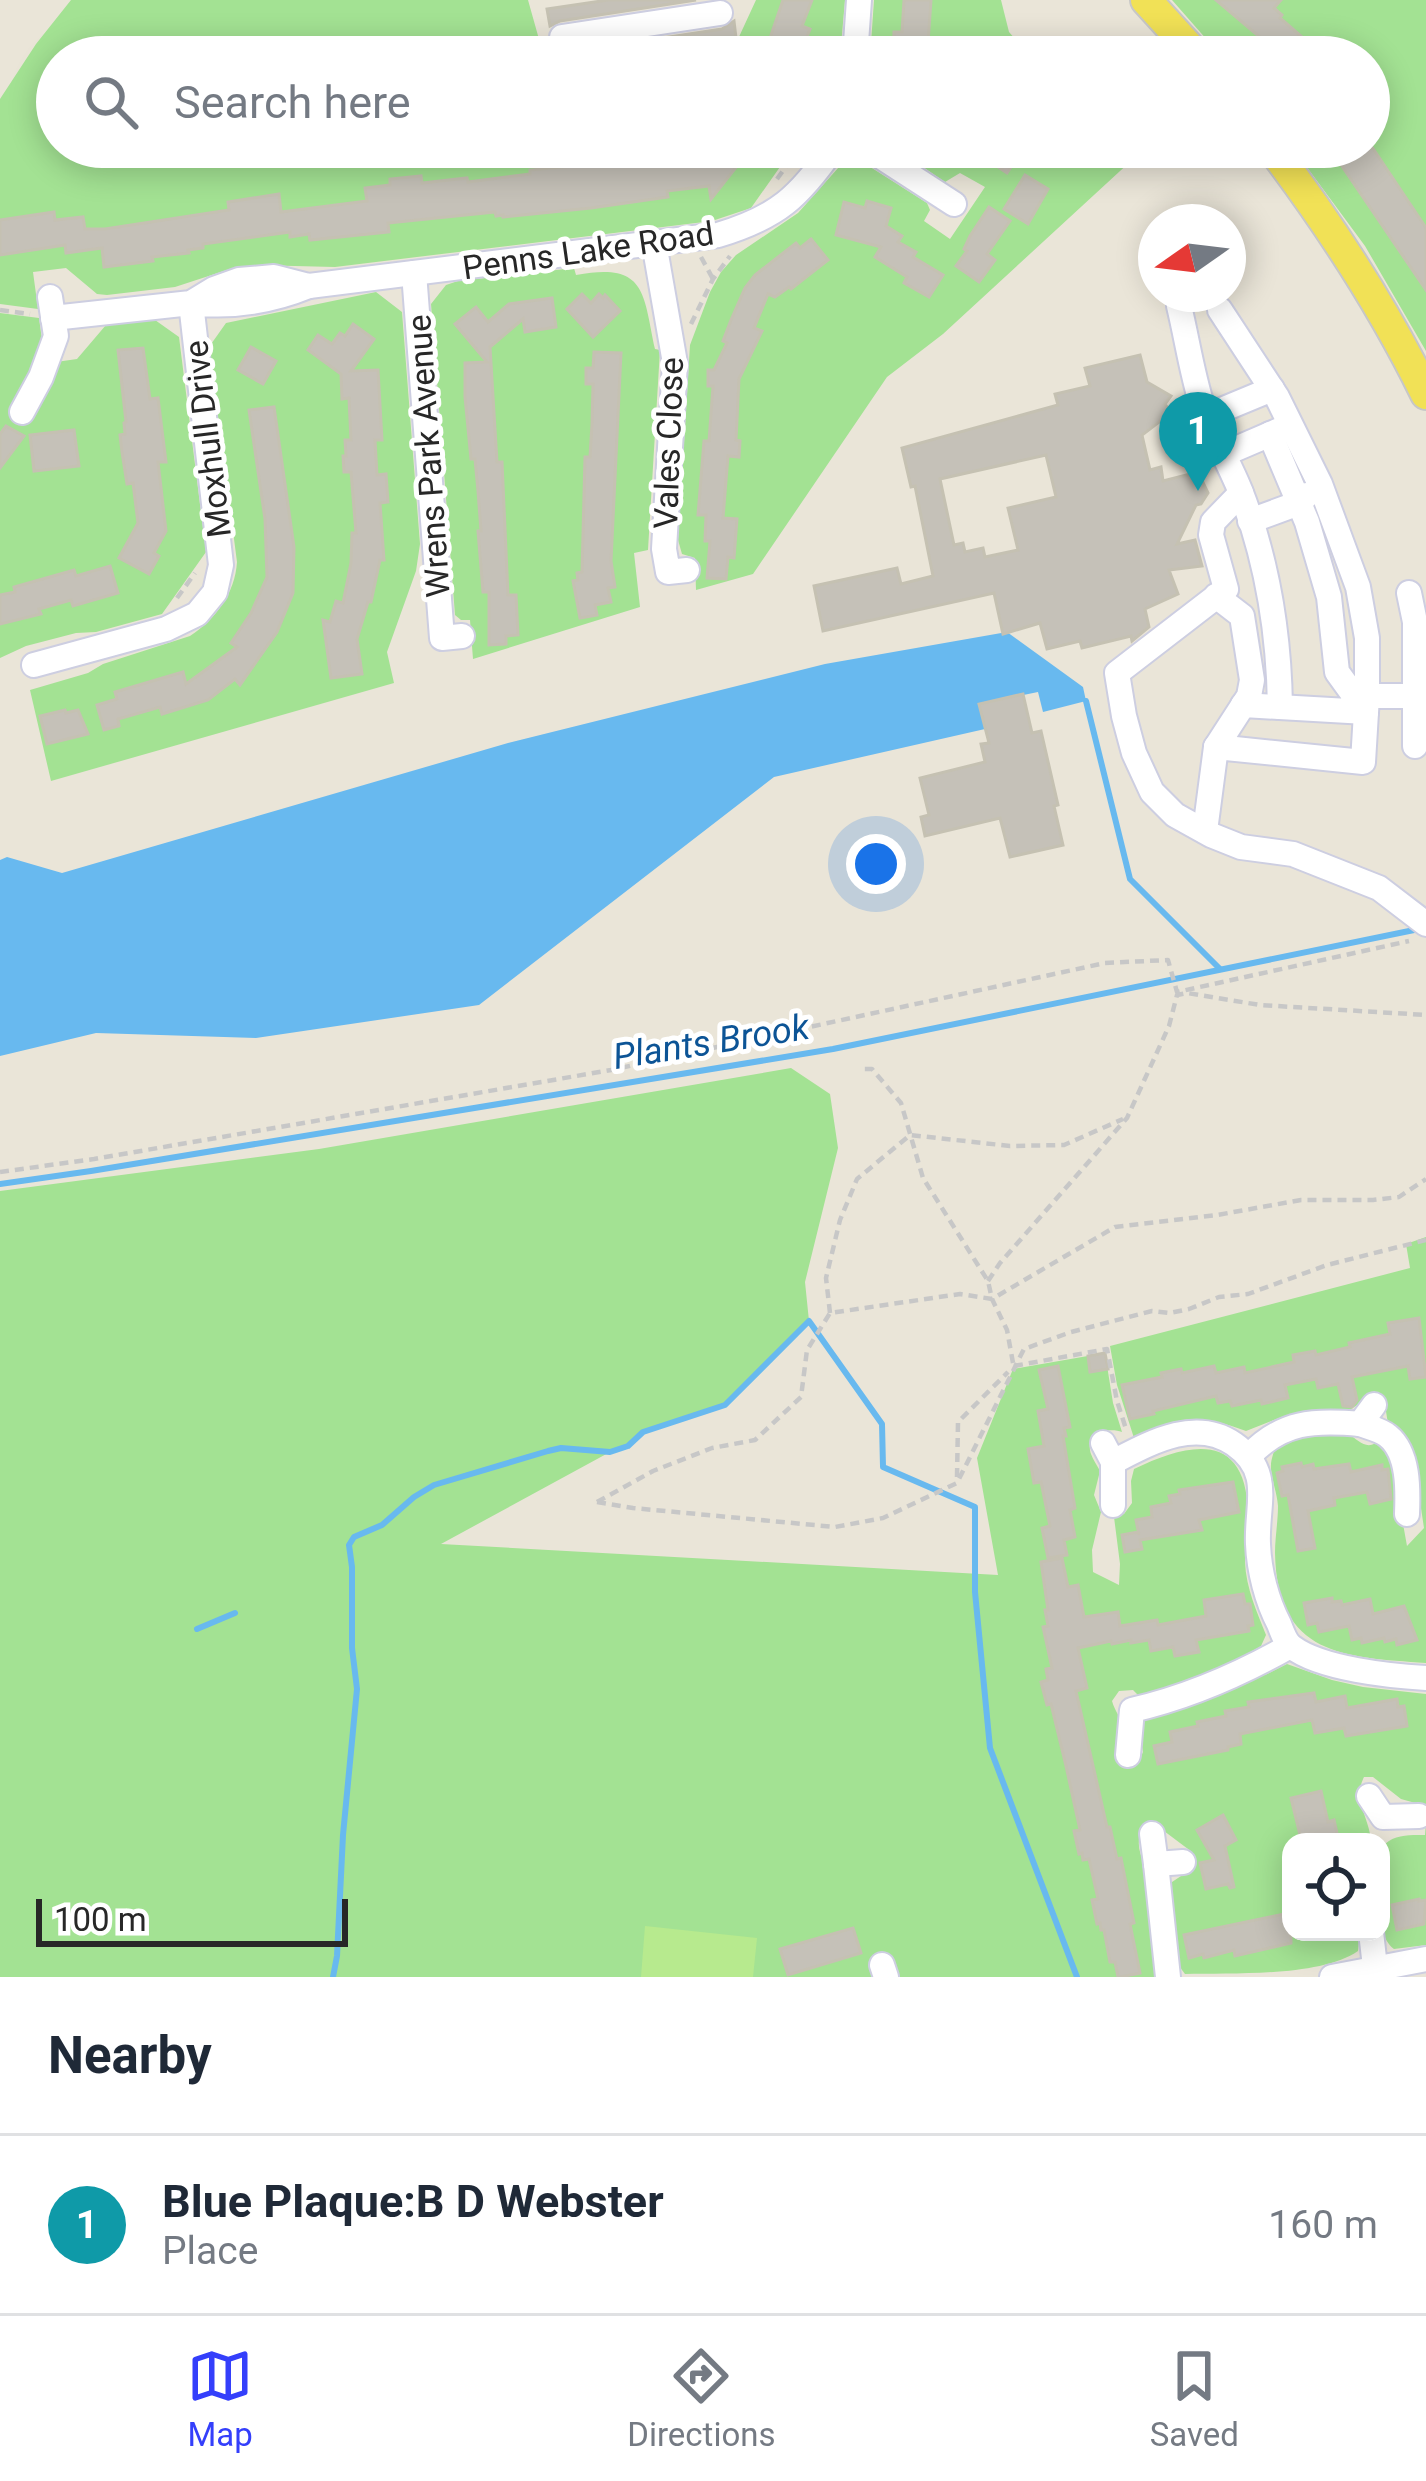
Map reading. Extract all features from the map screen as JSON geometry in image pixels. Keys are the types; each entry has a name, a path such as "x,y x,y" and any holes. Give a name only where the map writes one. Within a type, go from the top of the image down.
{"main road":[{"path":"1146,0 1179,36"},
{"path":"1286,168 1364,280 1426,394"}],"street":[{"path":"857,36 860,0"},
{"path":"565,36 650,11 720,13"},
{"name":"Penns Lake Road","path":"53,317 191,303 248,303 280,298 309,286 718,235 766,217 794,199 818,168"},
{"path":"898,168 954,204"},
{"name":"Vales Close","path":"654,243 675,362 664,549 667,572"},
{"name":"Wrens Park Avenue","path":"414,273 443,638"},
{"name":"Moxhull Drive","path":"34,665 154,632 197,614 215,592 221,565 191,303"},
{"path":"1181,312 1207,416 1241,493 1261,557 1275,622 1280,707"},
{"path":"1221,312 1272,388 1299,503 1329,597 1337,672 1366,704"},
{"path":"22,412 41,377 53,317"},
{"path":"1207,416 1272,388"},
{"path":"1224,454 1280,430"},
{"path":"1216,747 1363,762 1366,638 1358,587 1320,484 1280,430"},
{"path":"1250,521 1299,503 1320,484"},
{"path":"1241,493 1214,522 1211,535 1226,589 1117,673 1134,753 1152,792 1175,815 1241,847 1293,854 1379,888 1426,925"},
{"path":"1409,592 1415,622 1415,746"},
{"path":"1204,831 1216,747 1244,705 1252,680 1242,616 1216,596"},
{"path":"1244,705 1366,704 1417,696"},
{"path":"1249,1456 1264,1440 1285,1429 1307,1423 1367,1423 1398,1449 1408,1490 1407,1514"},
{"path":"1113,1504 1116,1452 1183,1432 1226,1438 1249,1456 1261,1489 1258,1542 1264,1584 1290,1646 1354,1669 1426,1678"},
{"path":"1128,1755 1132,1710 1216,1684 1290,1646"},
{"path":"1377,1818 1419,1816"},
{"path":"1152,1834 1168,1977"},
{"path":"1156,1864 1183,1862"},
{"path":"1372,1941 1375,1967"},
{"path":"1332,1977 1426,1958"}],"path":[{"path":"692,324 712,279 766,217"},
{"path":"0,310 53,317"},
{"path":"154,632 218,539"},
{"path":"0,1172 611,1070 1106,963 1168,960 1177,992 1426,937"},
{"path":"988,1281 1127,1118 1169,1026 1177,995 1426,1016"},
{"path":"860,1069 872,1069 901,1103 922,1178 988,1281 1007,1330 1014,1366"},
{"path":"1127,1118 1064,1144 1010,1146 910,1135 857,1180 840,1220 826,1278 830,1313 807,1350 801,1397 755,1440 712,1448 653,1471 597,1502 835,1527 884,1518 958,1483 1024,1349 1152,1311 1170,1313 1219,1297 1248,1294 1327,1265 1426,1240"},
{"path":"830,1313 960,1294 992,1300 1115,1227 1301,1200 1399,1197 1426,1179"},
{"path":"958,1483 958,1422 1014,1366 1107,1349 1117,1401 1116,1452"}],"green space":[{"path":"71,0 528,0 538,36 42,36"},
{"path":"756,0 845,0 842,36 739,36"},
{"path":"874,0 1001,0 1013,36 871,36"},
{"path":"1172,0 1426,0 1426,351 1365,246 1307,168 1390,168 1390,36 1204,36"},
{"path":"36,44 36,168 779,168 751,208 712,221 335,267 253,265 175,287 107,295 97,294 66,268 33,272 38,309 0,304 0,99"},
{"path":"838,168 872,168 927,203 930,210 924,221 950,239 985,187 960,173 945,182 925,168 1123,168 943,334 887,377 753,574 696,590 695,558 682,554 678,540 690,345 721,272 736,255 798,213"},
{"path":"574,268 576,275 599,272 629,278 643,297 655,349 660,350 648,550 634,553 640,607 473,659 470,620 455,615 431,304 446,285 458,281"},
{"path":"376,292 402,312 420,544 416,571 387,652 394,683 51,781 30,690 190,636 208,622 228,595 237,562 209,347 226,323"},
{"path":"0,313 39,318 44,355 56,362 77,359 106,325 155,320 179,337 206,552 162,614 26,646 0,658"},
{"path":"791,1068 830,1094 838,1148 805,1282 809,1321 725,1405 643,1432 628,1446 441,1544 998,1575 977,1458 1013,1369 1105,1353 1122,1432 1104,1431 1091,1441 1091,1454 1100,1471 1094,1495 1101,1512 1092,1550 1093,1572 1119,1585 1114,1517 1124,1514 1132,1503 1134,1469 1175,1453 1212,1450 1238,1468 1245,1488 1246,1572 1266,1635 1251,1652 1251,1659 1142,1699 1133,1690 1119,1691 1112,1701 1122,1729 1116,1757 1130,1767 1139,1761 1143,1752 1138,1730 1146,1717 1287,1664 1363,1687 1426,1694 1426,1806 1401,1799 1373,1777 1364,1777 1361,1802 1370,1833 1282,1833 1282,1941 1359,1941 1358,1951 1299,1969 1185,1974 1179,1966 1169,1884 1187,1872 1194,1859 1160,1828 1142,1830 1139,1837 1154,1896 1155,1977 0,1977 0,1191 319,1149"},
{"path":"1426,1237 1426,1663 1368,1658 1320,1644 1288,1613 1279,1587 1278,1506 1271,1465 1276,1442 1292,1436 1347,1433 1368,1445 1381,1438 1395,1458 1407,1546 1424,1528 1418,1488 1400,1431 1388,1424 1385,1405 1368,1398 1345,1413 1305,1412 1246,1431 1189,1420 1134,1438 1110,1346 1410,1268 1406,1244"},
{"path":"1426,1823 1426,1945 1394,1949 1387,1941 1390,1842 1425,1835"},
{"path":"645,1926 757,1938 753,1977 641,1977"}],"water":[{"path":"1007,632 1083,687 1086,701 1043,712 1038,692 980,704 985,729 774,777 479,1005 256,1038 96,1033 0,1056 0,860 7,857 62,873 508,743 825,664"}],"building":[{"path":"608,0 696,0 550,26 547,9"},
{"path":"783,0 812,0 802,26 810,29 807,36 771,36"},
{"path":"904,0 931,0 928,36 894,36 902,32"},
{"path":"1216,0 1281,0 1274,8 1301,36 1259,36"},
{"path":"734,21 736,36 676,36 722,29"},
{"path":"736,168 711,199 709,186 591,208 388,223 389,232 310,240 309,234 290,237 290,232 203,244 189,253 104,267 102,248 66,253 65,245 0,255 0,220 54,212 55,220 83,217 85,229 105,229 229,210 228,202 279,194 281,212 367,201 365,188 390,185 390,179 421,176 422,183 467,178 468,182 530,174 530,170"},
{"path":"1343,168 1386,168 1426,228 1426,290"},
{"path":"1025,175 1048,189 1028,224 1004,209"},
{"path":"867,201 891,208 886,226 902,236 898,242 943,275 929,297 904,283 907,277 875,257 881,247 836,235 844,202 865,208"},
{"path":"989,207 1010,221 987,254 995,260 979,282 956,266"},
{"path":"811,239 828,260 791,289 775,297 768,294 754,328 762,331 739,379 739,457 728,456 723,518 737,519 734,558 728,557 726,579 707,578 710,541 705,541 706,515 698,515 713,386 708,386 708,370 714,370 727,343 723,341 731,320 755,275 796,243 800,248"},
{"path":"582,294 591,303 599,294 605,295 620,311 593,337 567,309"},
{"path":"552,298 556,327 525,332 523,319 490,347 497,462 502,462 508,595 516,595 518,635 506,636 506,644 489,645 489,592 483,592 478,491 465,397 465,363 487,362 455,324 476,307 488,322 509,304"},
{"path":"353,324 374,339 351,371 378,370 382,440 375,440 377,475 386,474 388,502 380,503 384,560 380,560 357,639 362,674 331,678 323,620 330,622 336,601 343,603 352,533 356,533 351,472 344,472 343,456 345,440 351,440 349,398 342,399 341,374 308,350 318,335 332,344"},
{"path":"251,347 276,361 263,384 238,370"},
{"path":"143,348 150,399 158,398 166,462 158,462 166,531 149,574 119,558 138,523 120,435 125,434 126,422 118,350"},
{"path":"594,352 621,353 611,561 615,587 608,588 611,602 595,605 597,615 580,618 573,581 582,572 585,457 590,457 593,384 586,384 586,368 593,368"},
{"path":"1140,355 1147,382 1171,396 1165,404 1171,413 1142,435 1150,470 1161,467 1163,481 1198,472 1208,493 1196,505 1177,544 1195,540 1202,566 1169,570 1178,594 1145,609 1149,627 1132,641 1131,636 1082,648 1080,641 1047,649 1040,623 1003,634 994,593 823,631 814,586 897,568 901,584 933,576 915,486 911,487 902,448 1058,405 1055,394 1090,386 1085,368","holes":["1046,455 1056,497 1008,508 1018,550 985,557 983,548 965,552 963,543 954,545 940,479"]},
{"path":"274,407 294,547 293,593 277,632 240,685 235,679 208,700 162,714 160,707 118,719 119,726 104,730 97,705 117,699 115,692 183,672 186,684 237,647 231,643 267,577 265,519 249,410"},
{"path":"6,426 24,436 0,468 0,434"},
{"path":"74,430 79,466 34,471 30,435"},
{"path":"110,566 118,593 73,606 71,600 39,609 41,614 0,624 0,595 15,592 14,587 74,570 76,576"},
{"path":"1023,694 1032,733 1041,731 1063,845 1010,857 1000,818 925,836 921,817 929,815 920,778 985,762 981,744 989,743 979,704"},
{"path":"78,710 88,734 47,744 40,716"},
{"path":"1419,1318 1426,1377 1410,1379 1408,1366 1352,1377 1357,1400 1352,1407 1343,1406 1338,1384 1318,1388 1316,1379 1285,1385 1288,1398 1262,1404 1261,1400 1232,1406 1230,1401 1218,1403 1216,1396 1130,1419 1122,1385 1181,1369 1182,1373 1214,1366 1216,1373 1244,1367 1245,1373 1294,1362 1293,1355 1350,1347 1349,1343 1390,1334 1388,1323"},
{"path":"1105,1353 1108,1369 1090,1372 1088,1356"},
{"path":"1058,1366 1070,1427 1064,1428 1063,1436 1075,1537 1064,1540 1067,1555 1048,1558 1042,1528 1050,1526 1028,1449 1044,1446 1038,1411 1048,1409 1039,1370"},
{"path":"1301,1463 1302,1467 1313,1464 1314,1469 1349,1464 1351,1472 1382,1465 1382,1470 1388,1469 1391,1499 1370,1504 1367,1492 1334,1498 1335,1505 1308,1511 1315,1548 1298,1551 1288,1495 1282,1496 1277,1473 1282,1467"},
{"path":"1233,1482 1239,1512 1199,1520 1202,1530 1140,1540 1142,1549 1125,1552 1122,1535 1139,1535 1136,1520 1152,1517 1151,1507 1171,1503 1169,1496 1180,1494 1179,1490"},
{"path":"1062,1558 1068,1587 1078,1585 1084,1617 1118,1612 1120,1626 1157,1620 1158,1625 1206,1616 1204,1600 1243,1594 1253,1625 1248,1626 1249,1631 1196,1640 1199,1652 1175,1656 1173,1647 1151,1651 1149,1640 1078,1648 1087,1688 1076,1691 1134,1923 1130,1924 1140,1973 1121,1977 1115,1962 1110,1962 1104,1930 1097,1924 1092,1900 1098,1899 1089,1859 1079,1854 1074,1831 1080,1830 1066,1766 1041,1682 1048,1680 1046,1669 1052,1668 1043,1627 1048,1626 1048,1610 1041,1562"},
{"path":"1332,1598 1342,1605 1370,1599 1373,1614 1404,1606 1417,1640 1397,1645 1396,1639 1385,1642 1384,1638 1362,1643 1361,1638 1352,1640 1349,1626 1319,1632 1317,1623 1308,1625 1304,1603"},
{"path":"1314,1693 1316,1702 1345,1696 1347,1708 1397,1699 1398,1707 1404,1706 1407,1726 1346,1736 1344,1728 1315,1733 1312,1720 1240,1734 1241,1744 1228,1750 1158,1764 1154,1746 1172,1742 1170,1732 1226,1716 1225,1711 1249,1707 1248,1702"},
{"path":"1321,1791 1328,1822 1334,1820 1337,1833 1300,1833 1291,1798"},
{"path":"1223,1815 1236,1840 1225,1846 1234,1887 1206,1889 1200,1863 1214,1860 1197,1830"},
{"path":"1426,1900 1424,1924 1397,1930 1392,1905"},
{"path":"1282,1914 1282,1941 1291,1943 1235,1956 1234,1950 1189,1958 1184,1935"},
{"path":"853,1928 861,1953 788,1975 780,1949"}],"waterway":[{"path":"1086,701 1130,879 1220,969"},
{"name":"Plants Brook","path":"0,1184 833,1049 1419,929"},
{"path":"333,1977 357,1689 349,1545 354,1537 382,1525 434,1485 561,1448 610,1452 628,1446 643,1432 725,1405 809,1321 882,1424 883,1467 975,1507 975,1592 990,1748 1077,1977"},
{"path":"197,1629 235,1613"}],"place":[{"name":"Blue Plaque:B D Webster","path":"1198,491"}]}
